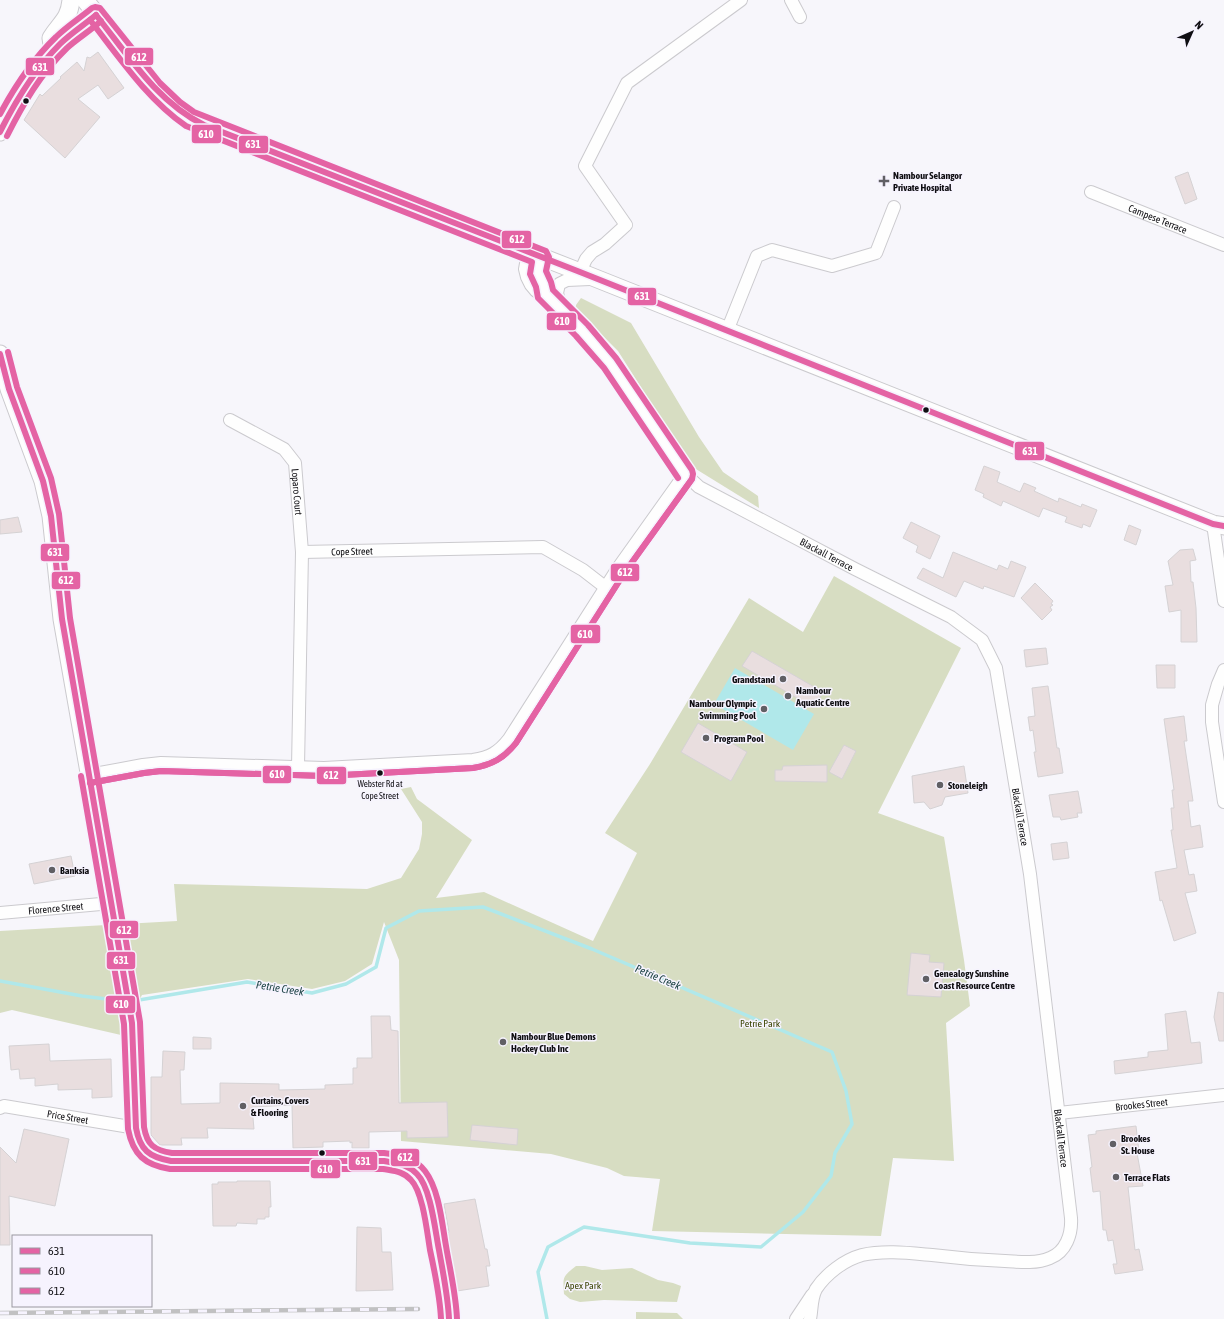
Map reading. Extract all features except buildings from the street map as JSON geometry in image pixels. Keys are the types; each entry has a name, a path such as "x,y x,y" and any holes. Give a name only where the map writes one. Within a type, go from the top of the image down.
{"street":[{"path":"53,51 52,38 70,11 71,0"},
{"path":"85,0 154,88 174,108 190,119 1218,525 1224,601"},
{"path":"580,272 586,259 592,252 605,244 626,225 586,166 627,83 741,0"},
{"path":"791,0 800,17"},
{"path":"0,132 23,92 53,51 71,34 96,15"},
{"name":"Campese Terrace","path":"1091,192 1224,245"},
{"path":"727,331 757,256 772,250 832,266 876,252 894,207"},
{"name":"Blackall Terrace","path":"535,255 538,273 544,285 545,294 600,351 617,372 685,474 699,487 855,569 951,617 982,640 996,668 1030,874 1059,1113 1071,1228 1067,1241 1055,1256 1045,1260 1026,1262 908,1253 872,1254 860,1256 843,1264 826,1277 816,1290 813,1297 810,1319"},
{"path":"561,309 557,292 558,287 562,282 574,279 598,279"},
{"path":"0,354 5,391 43,481 51,516 62,619 132,1023 136,1128 138,1141 146,1151 163,1160 211,1162 384,1161 406,1165 422,1180 431,1208 448,1302 449,1319"},
{"name":"Loparo Court","path":"230,420 284,448 295,463 302,552"},
{"path":"89,775 161,763 324,768 473,760 484,758 495,753 502,748 509,739 605,587 685,474"},
{"name":"Cope Street","path":"302,552 543,547 583,570 605,587"},
{"path":"298,768 302,552"},
{"path":"1224,670 1212,705 1212,722 1224,802"},
{"name":"Florence Street","path":"0,913 112,903"},
{"name":"Brookes Street","path":"1059,1113 1224,1095"},
{"name":"Price Street","path":"0,1108 4,1106 136,1128"},
{"path":"796,1319 816,1290"}],"green space":[{"path":"581,298 631,323 699,437 723,472 758,496 759,508 691,466 618,351 576,309 576,305"},
{"name":"Petrie Park","path":"834,576 961,648 878,813 944,837 970,1006 946,1023 954,1161 893,1158 881,1236 652,1231 660,1179 624,1176 607,1168 551,1154 401,1141 399,960 384,922 372,964 345,981 312,989 248,979 142,995 121,1035 12,1010 0,1013 0,931 177,921 174,884 367,889 401,878 419,849 422,834 422,822 401,789 411,787 417,799 472,840 436,898 484,892 593,941 637,853 605,833 650,764 749,598 803,632"},
{"name":"Apex Park","path":"576,1266 585,1266 602,1270 632,1268 658,1280 681,1286 677,1302 604,1300 580,1302 570,1299 564,1294 564,1278"},
{"path":"636,1312 677,1313 683,1319 636,1319"}],"water":[{"name":"Nambour Olympic Swimming Pool","path":"735,668 814,714 793,750 714,704"}],"waterway":[{"name":"Petrie Creek","path":"133,1001 247,982 312,993 346,984 376,967 386,928 419,911 483,907 592,949 832,1052 846,1091 852,1124 835,1153 831,1176 803,1212 761,1247 690,1243 584,1227 548,1247 538,1272 547,1319"},
{"name":"Petrie Creek","path":"0,981 82,996 123,1001"}],"railway":[{"path":"0,1313 418,1309"}],"transit line":[{"name":"612","path":"0,114 25,73 48,45 65,29 92,8 100,8 160,83 180,102 194,112 546,251 549,257 546,271 553,290 588,325 616,358 692,470 693,474 692,479 625,572 516,743 507,753 492,763 473,768 324,776 161,771 90,783"},
{"name":"631","path":"96,15 144,76 158,91 172,104 204,125 580,272 1213,524 1224,526"},
{"name":"631","path":"0,132 19,97 42,64 64,40 96,15"},
{"name":"610","path":"90,20 134,77 159,103 186,126 532,262 530,274 536,287 538,298 576,336 604,368 678,478"},
{"name":"610","path":"7,136 19,112 49,68 67,48 101,21"},
{"name":"612","path":"8,352 17,387 51,478 59,514 70,618 140,1022 144,1127 147,1138 152,1146 172,1153 384,1153 401,1156 411,1160 421,1166 430,1178 437,1197 454,1291 457,1319"},
{"name":"631","path":"0,354 9,389 43,481 51,516 62,619 132,1023 136,1128 140,1142 151,1155 171,1161 384,1161 410,1168 422,1180 429,1199 445,1284 449,1319"},
{"name":"610","path":"90,783 161,771 324,776 473,768 492,763 507,753 516,743 625,572 692,479"},
{"name":"610","path":"81,776 124,1024 128,1129 133,1146 147,1161 154,1165 170,1169 383,1169 405,1175 411,1180 419,1193 437,1284 441,1319"}],"place":[{"name":"Nambour Selangor Private Hospital","path":"884,181"},
{"name":"Grandstand","path":"783,679"},
{"name":"Nambour Aquatic Centre","path":"788,696"},
{"name":"Nambour Olympic Swimming Pool","path":"764,709"},
{"name":"Program Pool","path":"706,738"},
{"name":"Webster Rd at Cope Street","path":"380,773"},
{"name":"Stoneleigh","path":"940,785"},
{"name":"Banksia","path":"52,870"},
{"name":"Genealogy Sunshine Coast Resource Centre","path":"926,979"},
{"name":"Nambour Blue Demons Hockey Club Inc","path":"503,1042"},
{"name":"Curtains, Covers & Flooring","path":"243,1106"},
{"name":"Brookes St. House","path":"1113,1144"},
{"name":"Terrace Flats","path":"1116,1177"}]}
